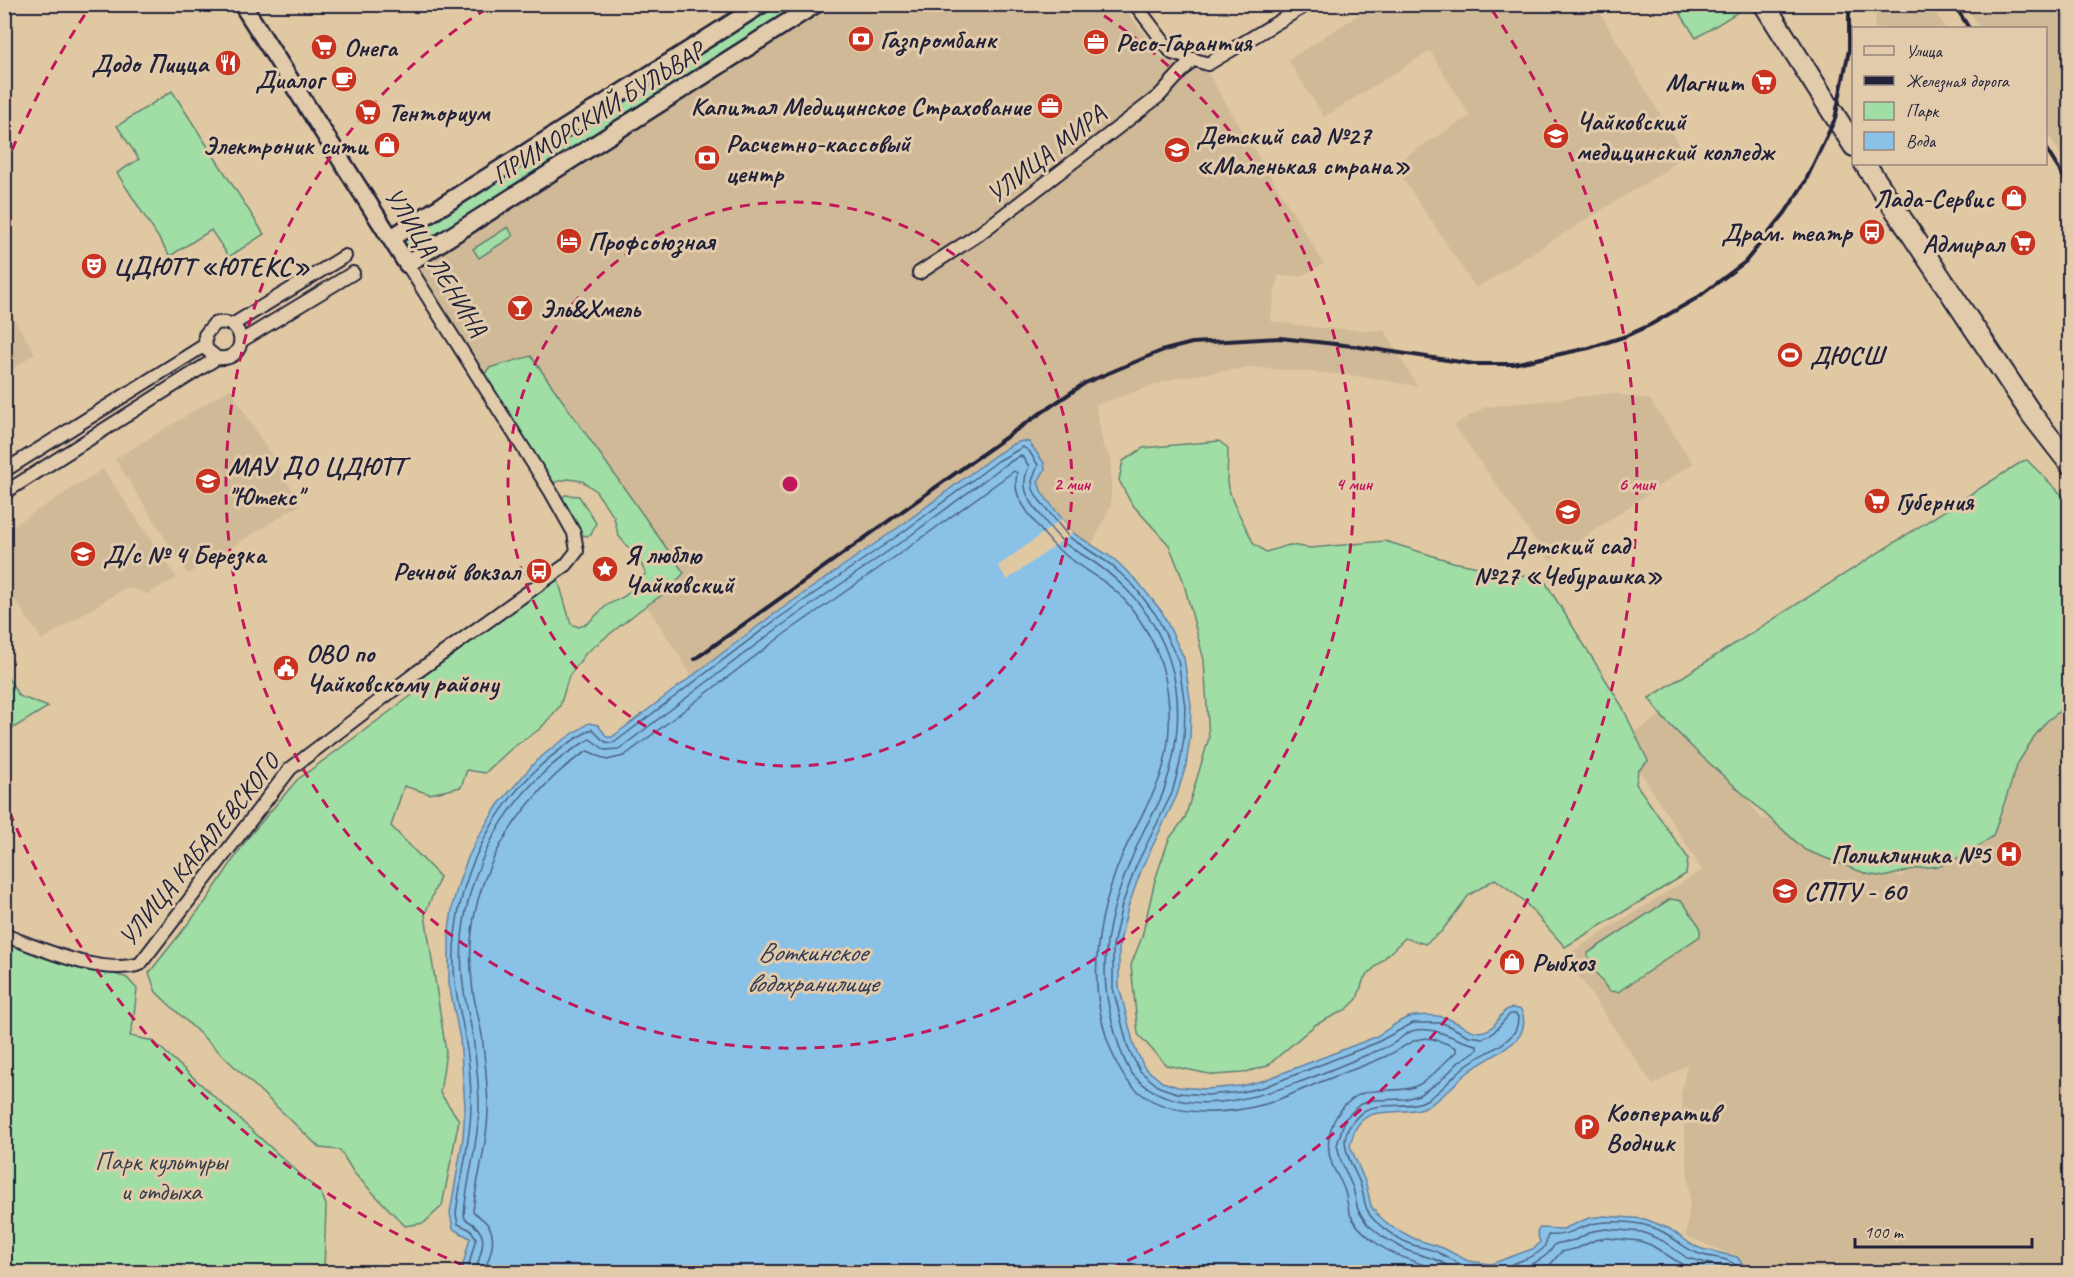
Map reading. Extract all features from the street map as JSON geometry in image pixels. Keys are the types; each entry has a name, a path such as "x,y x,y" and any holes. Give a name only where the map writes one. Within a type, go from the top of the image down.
{"main road":[{"path":"1764,4 1852,143"},
{"path":"1866,165 2032,415 2070,464"}],"street":[{"name":"УЛИЦА ЛЕНИНА","path":"242,4 551,492 574,533 577,551"},
{"name":"ПРИМОРСКИЙ БУЛЬВАР","path":"391,238 762,4"},
{"name":"ПРИМОРСКИЙ БУЛЬВАР","path":"407,264 816,4"},
{"path":"1135,4 1172,53 1208,64 1308,4"},
{"name":"УЛИЦА МИРА","path":"919,273 979,234 1159,96 1192,59"},
{"path":"232,326 345,256"},
{"path":"241,341 353,273"},
{"path":"224,322 232,326 239,332 241,341 237,352 223,359 209,353 205,345 207,331 214,324 224,322"},
{"path":"4,471 205,345"},
{"path":"4,493 218,358"},
{"name":"УЛИЦА КАБАЛЕВСКОГО","path":"4,936 84,963 129,968 140,964 291,769 417,672 566,565 577,551"}],"shaded area":[{"path":"826,5 1122,5 1162,58 1182,63 1153,93 1010,201 1017,212 1162,100 1193,65 1204,67 1324,264 1301,276 1278,276 1270,321 1321,328 1385,331 1417,386 1357,376 1252,367 1175,378 1096,405 1103,446 1111,459 1111,505 1092,545 1073,533 1038,487 1042,473 1034,447 1029,442 1022,441 994,456 692,676 643,600 683,574 531,356 490,368 484,375 416,267"},
{"name":"Чайковский медицинский колледж","path":"1374,5 1595,5 1684,154 1663,172 1476,288 1393,164 1470,116 1430,51 1324,117 1288,60"},
{"path":"1874,5 1931,5 1944,27 1874,27 1876,16"},
{"path":"1965,5 2069,5 2069,168 2047,132 2047,27 1980,27"},
{"path":"5,304 35,353 4,374"},
{"name":"МАУ ДО ЦДЮТТ \"Ютекс\"","path":"230,389 301,504 188,574 115,459"},
{"name":"Детский сад №27 «Чебурашка»","path":"1612,393 1650,400 1693,463 1550,561 1454,425 1485,407"},
{"name":"Д/с № 4 Березка","path":"103,469 177,578 148,594 126,587 42,640 5,585 5,531"},
{"path":"1682,702 1762,820 1774,818 1899,877 1918,868 1940,866 2003,811 2018,763 2034,737 2047,721 2069,704 2069,1272 1749,1272 1737,1257 1686,1236 1690,1201 1681,1094 1687,1065 1653,1085 1565,956 1702,870 1621,741"}],"green space":[{"path":"762,5 816,5 407,264 391,238"},
{"path":"1675,5 1734,5 1738,12 1696,38"},
{"path":"172,91 264,234 229,257 211,230 170,256 117,173 139,159 117,126"},
{"path":"508,227 513,236 479,258 473,249"},
{"path":"531,356 684,573 665,593 586,653 569,676 560,706 540,729 512,748 485,773 467,770 461,787 430,794 404,786 391,826 440,877 425,914 446,1052 440,1093 459,1120 442,1206 424,1223 405,1226 354,1173 340,1150 320,1148 156,992 149,973 206,901 247,839 297,780 419,690 418,680 519,602 557,576 571,624 579,627 588,623 607,605 625,596 646,573 618,535 614,517 595,490 582,481 568,479 552,483 484,375 489,368"},
{"path":"1219,441 1228,448 1227,483 1233,502 1254,544 1266,552 1289,545 1311,548 1385,541 1453,562 1544,580 1622,706 1648,761 1638,771 1636,784 1688,858 1686,874 1565,947 1523,900 1495,879 1469,895 1441,932 1425,944 1405,938 1364,978 1357,999 1347,1009 1315,1025 1267,1066 1242,1073 1214,1075 1166,1065 1138,1034 1131,965 1142,937 1155,880 1169,839 1185,818 1209,738 1204,660 1183,580 1169,545 1131,503 1119,480 1123,461 1143,448"},
{"path":"2027,460 2069,502 2069,704 2047,721 2034,737 2018,763 1993,836 1969,853 1940,866 1918,868 1884,877 1867,874 1805,850 1696,751 1663,718 1649,698"},
{"path":"565,495 579,496 596,523 591,535 584,536 569,519 562,503"},
{"path":"5,673 19,696 48,707 5,733"},
{"path":"1670,899 1682,901 1700,927 1700,936 1618,992 1609,991 1589,963 1588,953"},
{"name":"Парк культуры и отдыха","path":"4,939 127,978 137,989 130,1036 153,1041 321,1193 326,1205 324,1272 5,1272"}],"water":[{"name":"Воткинское водохранилище","path":"1022,441 1029,442 1044,463 1045,469 1038,482 1042,493 1073,533 1114,559 1138,582 1162,612 1184,658 1191,705 1186,765 1177,795 1142,868 1128,907 1119,945 1119,986 1134,1046 1144,1067 1162,1082 1178,1087 1207,1089 1241,1086 1262,1081 1373,1038 1409,1017 1426,1015 1442,1017 1470,1030 1480,1032 1491,1028 1508,1009 1521,1010 1523,1025 1516,1040 1464,1075 1430,1105 1416,1110 1376,1113 1359,1124 1350,1146 1366,1184 1371,1206 1377,1214 1390,1226 1415,1239 1443,1248 1468,1261 1491,1264 1535,1248 1540,1242 1537,1231 1540,1228 1563,1229 1589,1218 1605,1216 1645,1219 1670,1229 1692,1245 1737,1257 1749,1272 461,1272 470,1238 453,1229 450,1213 463,1138 465,1106 460,1039 449,984 449,931 453,903 467,860 498,805 536,761 556,745 589,723 598,725 607,737 612,737 770,617 899,527 994,456"}],"pier":[{"path":"1062,519 1073,533 1007,580 998,566"}],"railway":[{"path":"695,659 1085,383 1161,351 1192,343 1280,338 1474,364 1513,364 1589,348 1626,336 1650,325 1697,298 1745,262 1785,213 1805,182 1835,119 1849,50 1849,4"},
{"path":"1954,4 1968,27"},
{"path":"2047,151 2070,187"}],"place":[{"name":"Газпромбанк","path":"861,39"},
{"name":"Ресо-Гарантия","path":"1096,42"},
{"name":"Онега","path":"324,47"},
{"name":"Додо Пицца","path":"228,63"},
{"name":"Диалог","path":"344,79"},
{"name":"Магнит","path":"1764,82"},
{"name":"Капитал Медицинское Страхование","path":"1050,106"},
{"name":"Тенториум","path":"368,112"},
{"name":"Чайковский медицинский колледж","path":"1556,136"},
{"name":"Электроник сити","path":"387,145"},
{"name":"Детский сад №27 «Маленькая страна»","path":"1177,150"},
{"name":"Расчетно-кассовый центр","path":"707,158"},
{"name":"Лада-Сервис","path":"2014,198"},
{"name":"Драм. театр","path":"1872,232"},
{"name":"Профсоюзная","path":"569,241"},
{"name":"Адмирал","path":"2023,243"},
{"name":"ЦДЮТТ «ЮТЕКС»","path":"94,266"},
{"name":"Эль&Хмель","path":"520,308"},
{"name":"ДЮСШ","path":"1790,355"},
{"name":"МАУ ДО ЦДЮТТ \"Ютекс\"","path":"208,481"},
{"name":"Губерния","path":"1877,501"},
{"name":"Детский сад №27 «Чебурашка»","path":"1568,512"},
{"name":"Д/с № 4 Березка","path":"83,554"},
{"name":"Я люблю Чайковский","path":"605,569"},
{"name":"Речной вокзал","path":"539,571"},
{"name":"ОВО по Чайковскому району","path":"286,668"},
{"name":"Поликлиника №5","path":"2009,854"},
{"name":"СПТУ - 60","path":"1785,891"},
{"name":"Рыбхоз","path":"1512,962"},
{"name":"Кооператив Водник","path":"1587,1127"}]}
